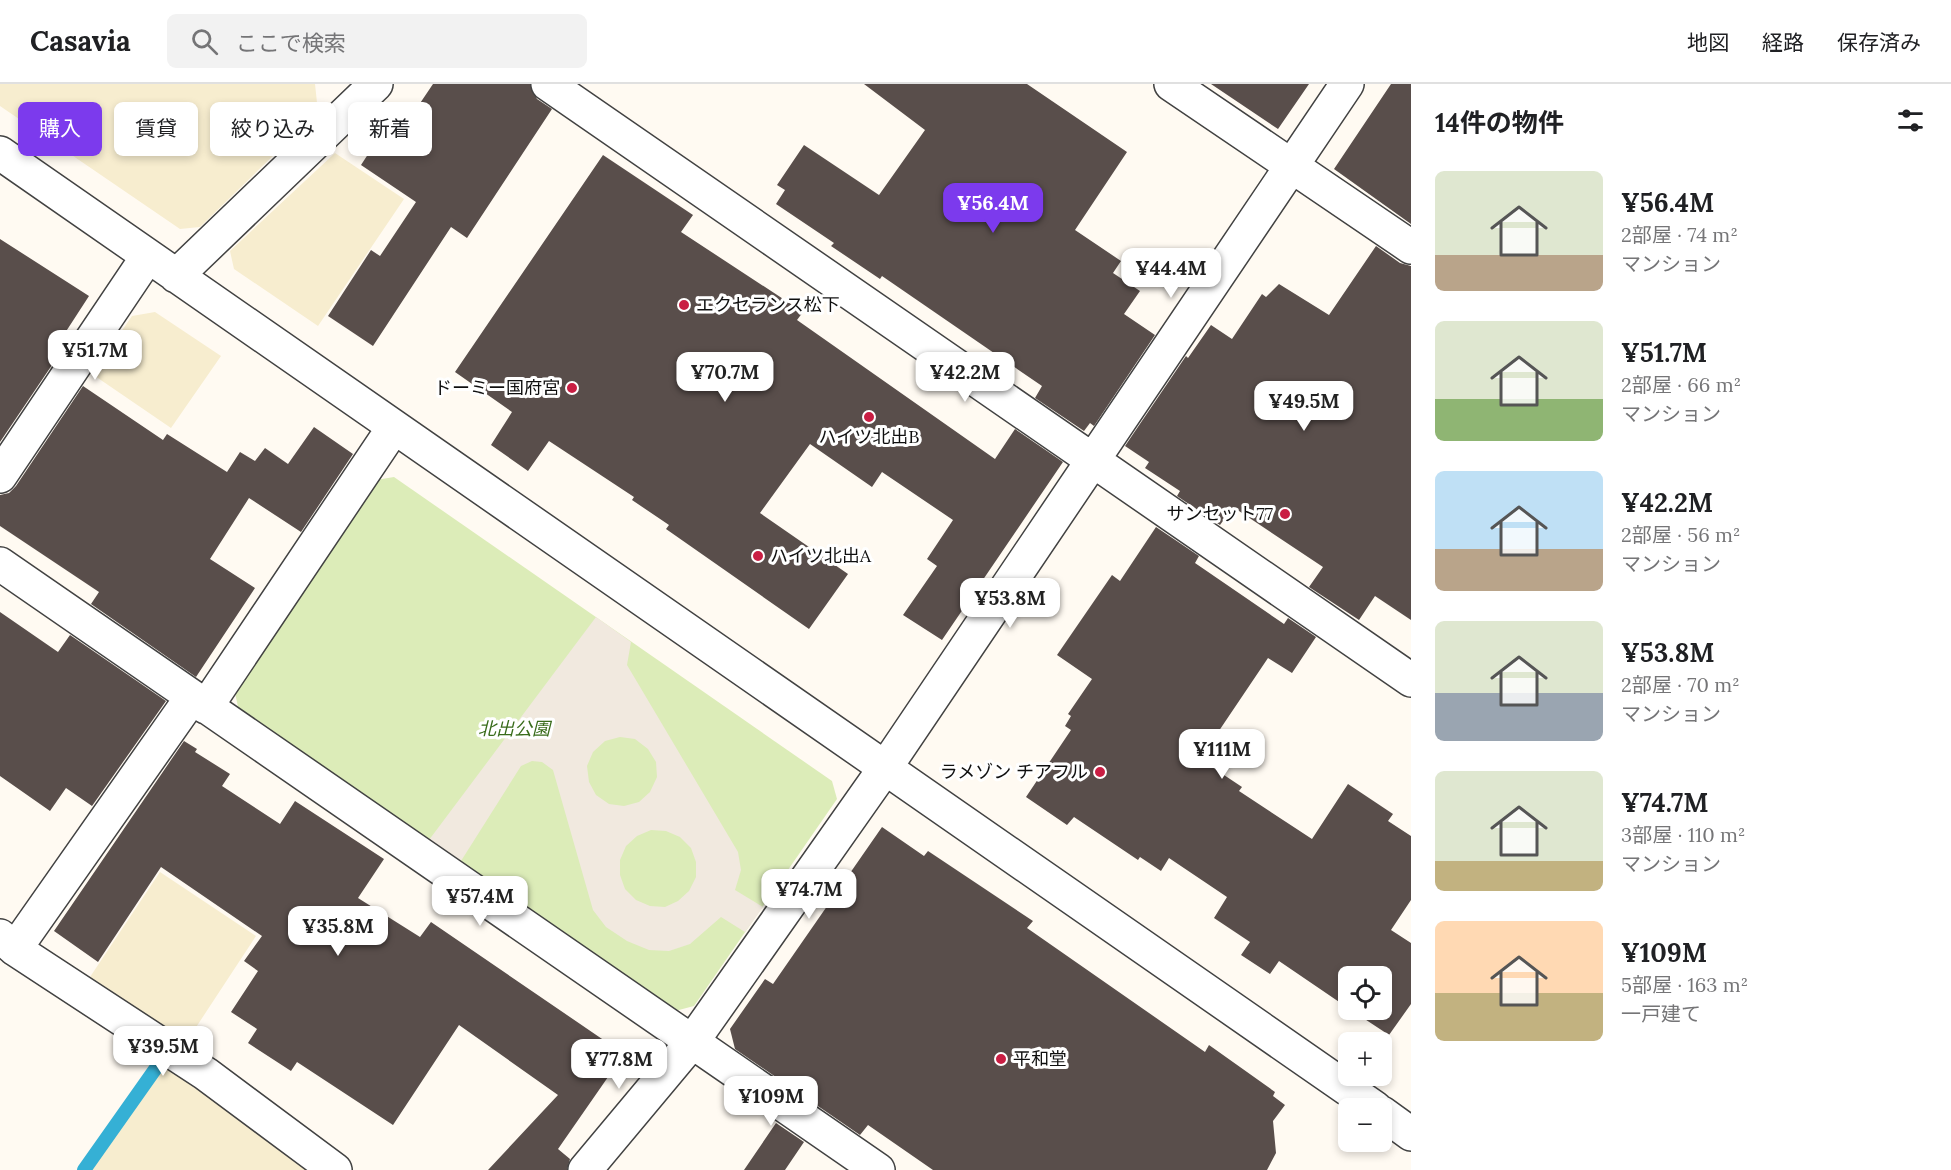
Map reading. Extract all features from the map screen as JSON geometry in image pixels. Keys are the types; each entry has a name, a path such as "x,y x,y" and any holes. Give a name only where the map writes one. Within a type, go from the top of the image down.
{"street":[{"path":"176,276 376,84"},
{"path":"548,84 1411,680"},
{"path":"1171,84 1411,247"},
{"path":"593,1167 692,1042 885,768 1347,84"},
{"path":"0,153 1360,1098"},
{"path":"0,476 148,256"},
{"path":"335,1170 206,1074 7,943 199,702 394,427"},
{"path":"0,564 878,1170"},
{"path":"1392,1120 1411,1134"}],"shaded area":[{"path":"0,84 315,84 317,102 210,102 210,156 273,156 200,227 180,229 73,156 102,156 102,102 18,102 18,118 0,106"},
{"path":"336,154 404,199 318,326 234,269 230,251"},
{"path":"155,312 221,356 171,428 92,374 132,316"},
{"path":"596,617 631,642 627,665 738,852 741,870 735,890 763,907 745,932 721,917 690,944 669,951 649,950 627,941 606,927 593,910 553,770 542,762 532,761 521,766 461,861 429,840","holes":["620,737 635,739 648,749 656,762 657,777 650,792 639,802 624,806 609,804 596,795 589,782 587,766 593,752 605,741","651,830 666,831 680,837 691,848 696,862 696,877 689,891 678,901 665,907 650,906 636,900 625,889 620,875 620,860 626,846 637,836"]},
{"path":"160,872 256,936 187,1041 90,977"},
{"path":"165,1064 312,1170 91,1170"}],"green space":[{"name":"北出公園","path":"394,477 832,781 837,799 694,1006 675,1011 238,707 234,688 376,480"}],"building":[{"path":"433,84 530,84 537,99 552,109 467,238 451,227 373,346 328,316 371,250 380,256 416,202 361,165 367,156 432,156 432,102 421,102"},
{"path":"864,84 1027,84 1127,152 1075,230 1121,261 1113,273 1140,291 1124,314 1155,335 1094,426 1090,423 1084,431 1035,398 1042,386 882,276 880,279 831,246 834,243 776,204 785,190 777,185 804,145 879,195 925,130"},
{"path":"1211,84 1309,84 1278,129"},
{"path":"1391,84 1411,84 1411,224 1334,169"},
{"path":"603,155 693,215 681,232 803,312 797,320 995,459 1015,429 1063,462 942,640 903,615 937,566 927,559 953,520 882,472 872,487 810,444 760,513 848,574 809,629 666,529 669,525 632,500 634,497 549,441 528,471 491,445 512,412 455,372"},
{"path":"0,239 89,296 52,353 57,356 52,365 0,442"},
{"path":"1376,246 1400,263 1411,266 1411,620 1375,596 1359,620 1309,587 1323,567 1233,507 1220,525 1177,496 1180,491 1145,468 1149,462 1125,446 1186,356 1188,358 1211,325 1232,339 1262,294 1266,297 1279,284 1329,315"},
{"path":"83,386 163,440 167,434 227,472 240,452 255,461 265,448 288,464 314,427 353,454 301,532 249,498 210,559 255,588 196,677 91,604 99,592 0,526 0,495 9,493 16,486"},
{"path":"1156,527 1199,556 1195,563 1284,624 1288,618 1316,637 1292,673 1268,658 1200,759 1242,787 1239,791 1312,839 1348,784 1393,814 1388,821 1411,836 1411,900 1391,930 1411,943 1411,1004 1391,1032 1384,1032 1366,1020 1392,1020 1392,966 1338,966 1338,1001 1279,961 1270,974 1241,955 1250,942 1214,918 1227,897 1169,858 1161,871 1140,857 1138,860 1074,817 1067,825 1026,797 1071,730 1065,726 1071,716 1068,714 1092,679 1057,655 1112,575 1120,581"},
{"path":"0,612 58,652 70,635 166,701 92,806 66,788 50,811 0,776"},
{"path":"184,741 197,749 195,752 230,774 222,786 280,824 295,801 384,859 358,898 420,937 431,922 624,1054 558,1149 570,1159 567,1170 488,1170 558,1095 459,1025 393,1125 297,1062 291,1071 248,1043 257,1029 231,1012 258,971 244,961 262,936 161,867 98,962 54,931"},
{"path":"882,827 924,856 928,851 1033,921 1027,928 1205,1052 1209,1045 1275,1092 1273,1096 1285,1105 1273,1121 1276,1153 1267,1170 933,1170 868,1125 860,1135 735,1049 730,1029 765,979 773,984"},
{"path":"776,1123 804,1142 785,1170 744,1170"}],"waterway":[{"path":"84,1170 156,1068"}],"place":[{"name":"エクセランス松下","path":"684,305"},
{"name":"ドーミー国府宮","path":"572,388"},
{"name":"ハイツ北出B","path":"869,417"},
{"name":"サンセット77","path":"1285,514"},
{"name":"ハイツ北出A","path":"758,556"},
{"name":"ラメゾン チアフル","path":"1100,772"},
{"name":"平和堂","path":"1001,1059"}]}
